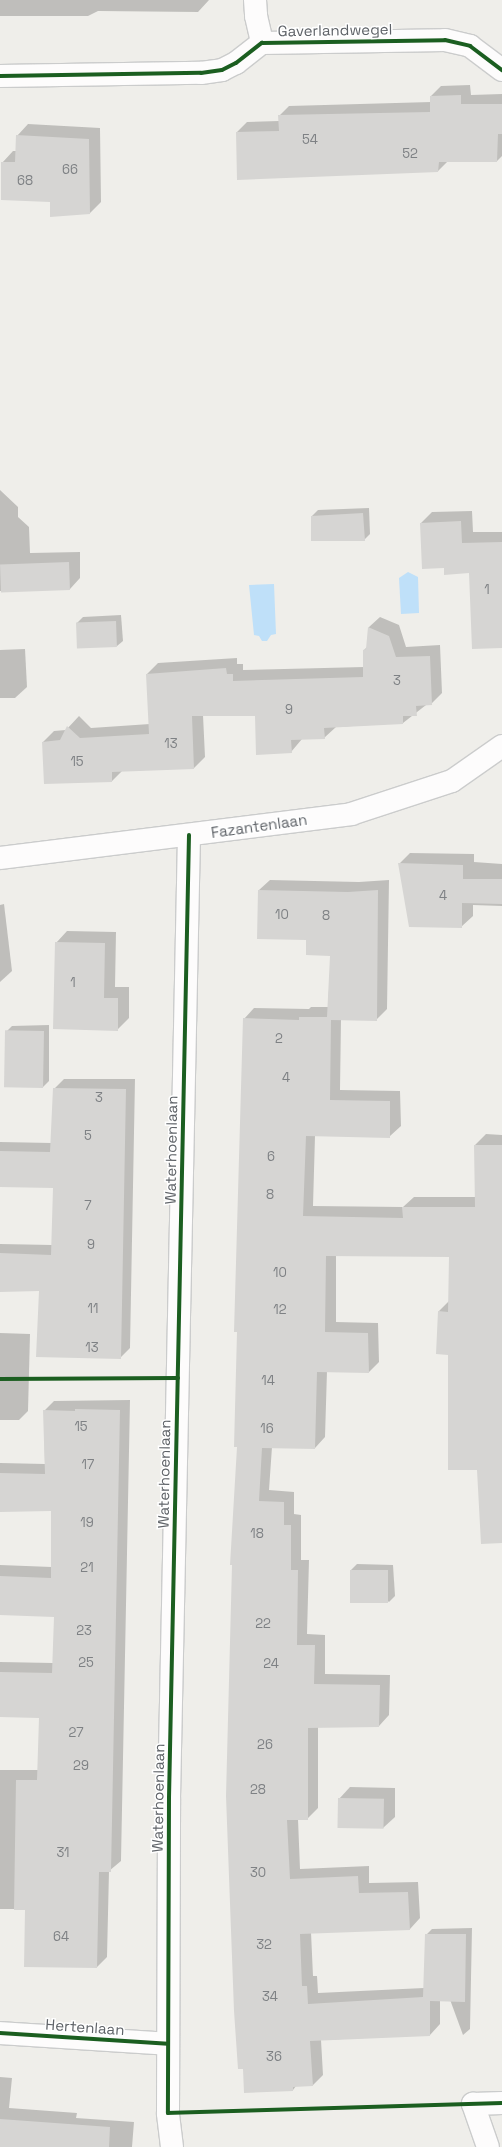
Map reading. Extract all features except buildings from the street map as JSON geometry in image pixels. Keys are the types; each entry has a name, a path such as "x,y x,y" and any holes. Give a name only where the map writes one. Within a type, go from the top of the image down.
{"street":[{"path":"256,0 256,16 262,43"},
{"name":"Gaverlandwegel","path":"0,76 201,73 222,70 236,63 262,43 445,40 470,46 502,70"},
{"name":"Fazantenlaan","path":"0,858 351,814 452,780 502,746"},
{"name":"Waterhoenlaan","path":"172,2147 168,2113 170,1790 189,835"},
{"name":"Hertenlaan","path":"0,2034 168,2044"},
{"path":"488,2147 473,2104 502,2103"}],"water":[{"path":"408,572 418,577 419,613 401,614 399,578"},
{"path":"274,584 276,634 271,635 267,641 262,641 259,636 254,635 249,585"}],"cycle path":[{"path":"0,76 201,73 222,70 236,63 262,43 445,40 470,46 502,70"},
{"path":"189,835 169,1798 168,2113 502,2103"},
{"path":"0,1379 178,1378"},
{"path":"0,2033 168,2044"}]}
